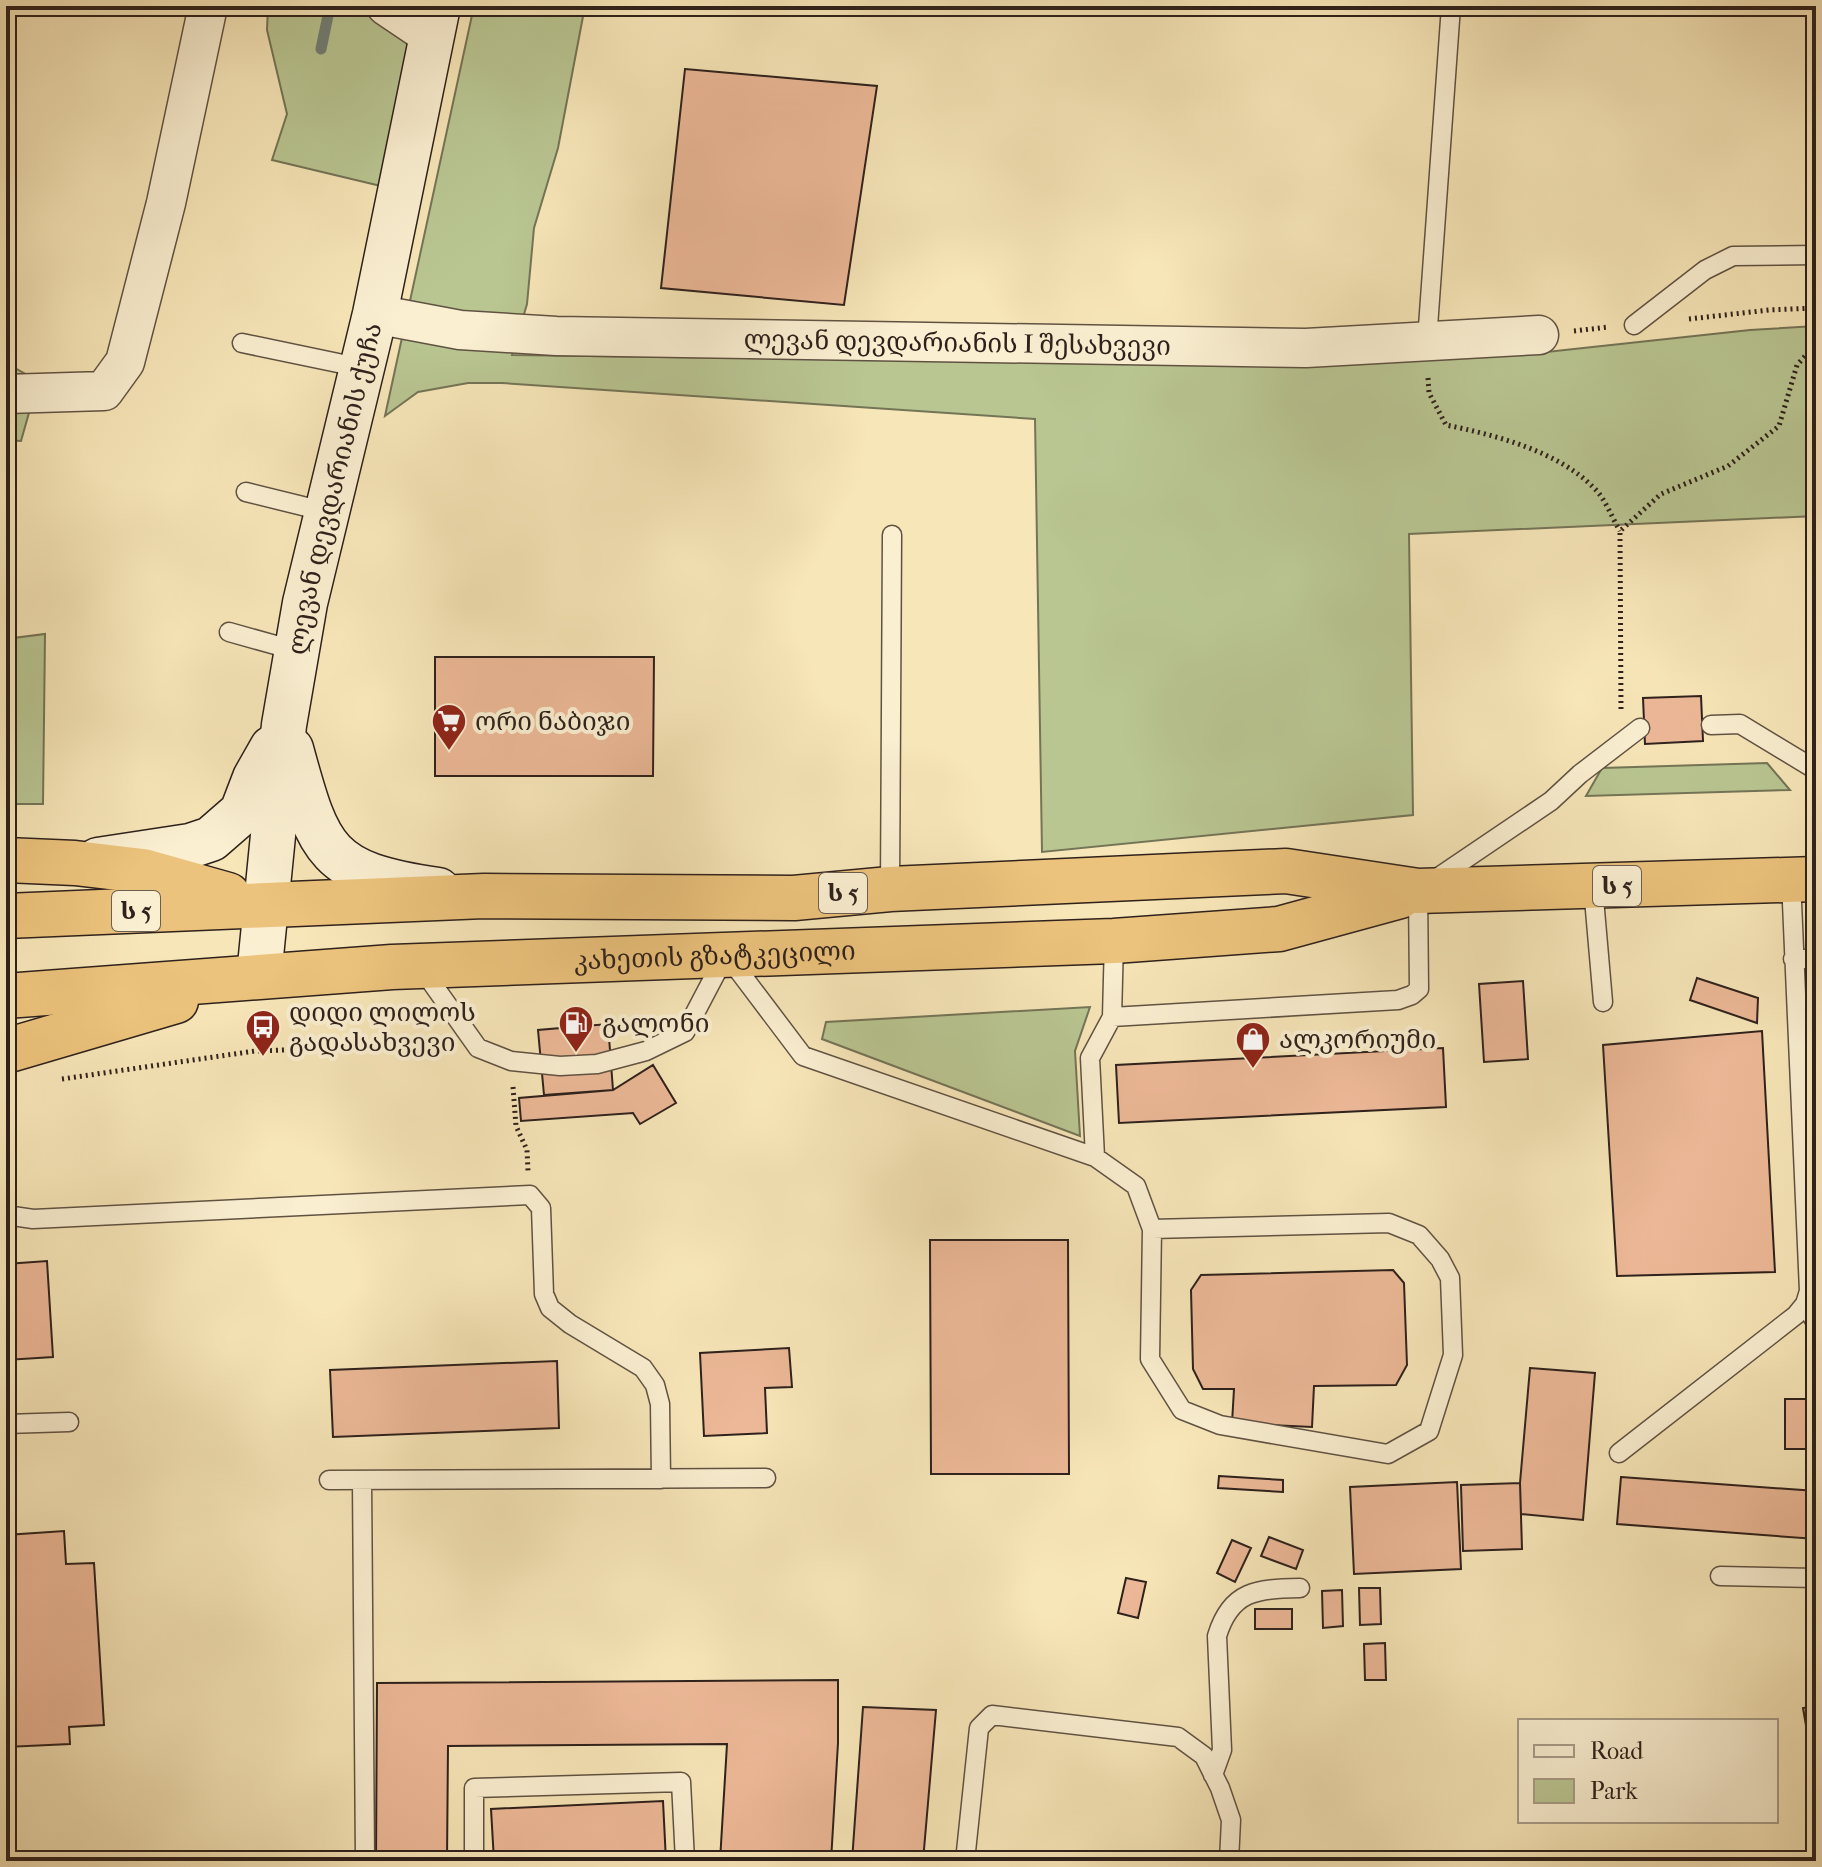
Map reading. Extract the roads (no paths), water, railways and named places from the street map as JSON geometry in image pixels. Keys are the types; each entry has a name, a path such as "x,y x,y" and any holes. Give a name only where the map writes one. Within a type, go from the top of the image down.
{"highway":[{"path":"6,860 75,863 143,871 267,906"},
{"name":"კახეთის გზატკეცილი","path":"6,916 484,896 794,898 890,889 1286,871 1418,891 1804,879"},
{"name":"კახეთის გზატკეცილი","path":"6,996 392,967 1114,941 1279,929 1418,891"},
{"path":"6,1051 259,976"}],"main road":[{"name":"ლევან დევდარიანის ქუჩა","path":"259,976 284,725 305,603 375,314 435,21"},
{"path":"75,863 190,846 211,839 242,812 255,778 284,725"},
{"path":"284,725 309,814 333,855 363,873 391,883 484,896"}],"street":[{"path":"6,394 104,391 125,362 166,203 208,6"},
{"path":"386,6 435,21"},
{"name":"ლევან დევდარიანის I შესახვევი","path":"375,314 460,330 556,336 1306,348 1539,335"}],"lane":[{"path":"1427,341 1451,6"},
{"path":"1634,325 1705,270 1733,256 1816,255"},
{"path":"242,343 362,368"},
{"path":"246,492 327,512"},
{"path":"890,889 892,535"},
{"path":"229,632 297,651"},
{"path":"1711,725 1740,724 1816,770"},
{"path":"1112,1017 1398,1000 1412,995 1419,989 1418,891 1551,801 1580,774 1640,728"},
{"path":"1619,1453 1796,1315 1805,1304 1809,1291 1793,959 1804,879"},
{"path":"1593,887 1603,1002"},
{"path":"1095,1157 1090,1058 1112,1017 1114,941"},
{"path":"421,967 478,1048 511,1061 560,1066 597,1064 646,1051 685,1032 726,954 803,1056 1095,1157 1136,1186 1152,1229 1150,1359 1182,1410 1220,1425 1388,1454 1429,1431 1453,1355 1450,1278 1440,1259 1419,1235 1389,1223 1152,1229"},
{"path":"1793,959 1816,959"},
{"path":"6,1215 33,1219 530,1195 541,1208 544,1294 550,1308 570,1324 643,1368 655,1385 660,1404 661,1479"},
{"path":"1805,1304 1816,1323"},
{"path":"6,1424 69,1422"},
{"path":"329,1480 766,1478"},
{"path":"362,1480 365,1861"},
{"path":"1720,1576 1816,1578"},
{"path":"1213,1775 1222,1750 1217,1636 1222,1620 1231,1606 1260,1589 1300,1588"},
{"path":"965,1861 979,1728 992,1715 1178,1737 1204,1756 1213,1775 1231,1820 1229,1861"},
{"path":"474,1861 474,1788 681,1782 685,1861"}],"waterway":[{"path":"321,49 330,6"}],"place":[{"name":"ორი ნაბიჯი","path":"449,752"},
{"name":"გალონი","path":"576,1054"},
{"name":"დიდი ლილოს გადასახვევი","path":"263,1058"},
{"name":"ალკორიუმი","path":"1253,1070"}]}
